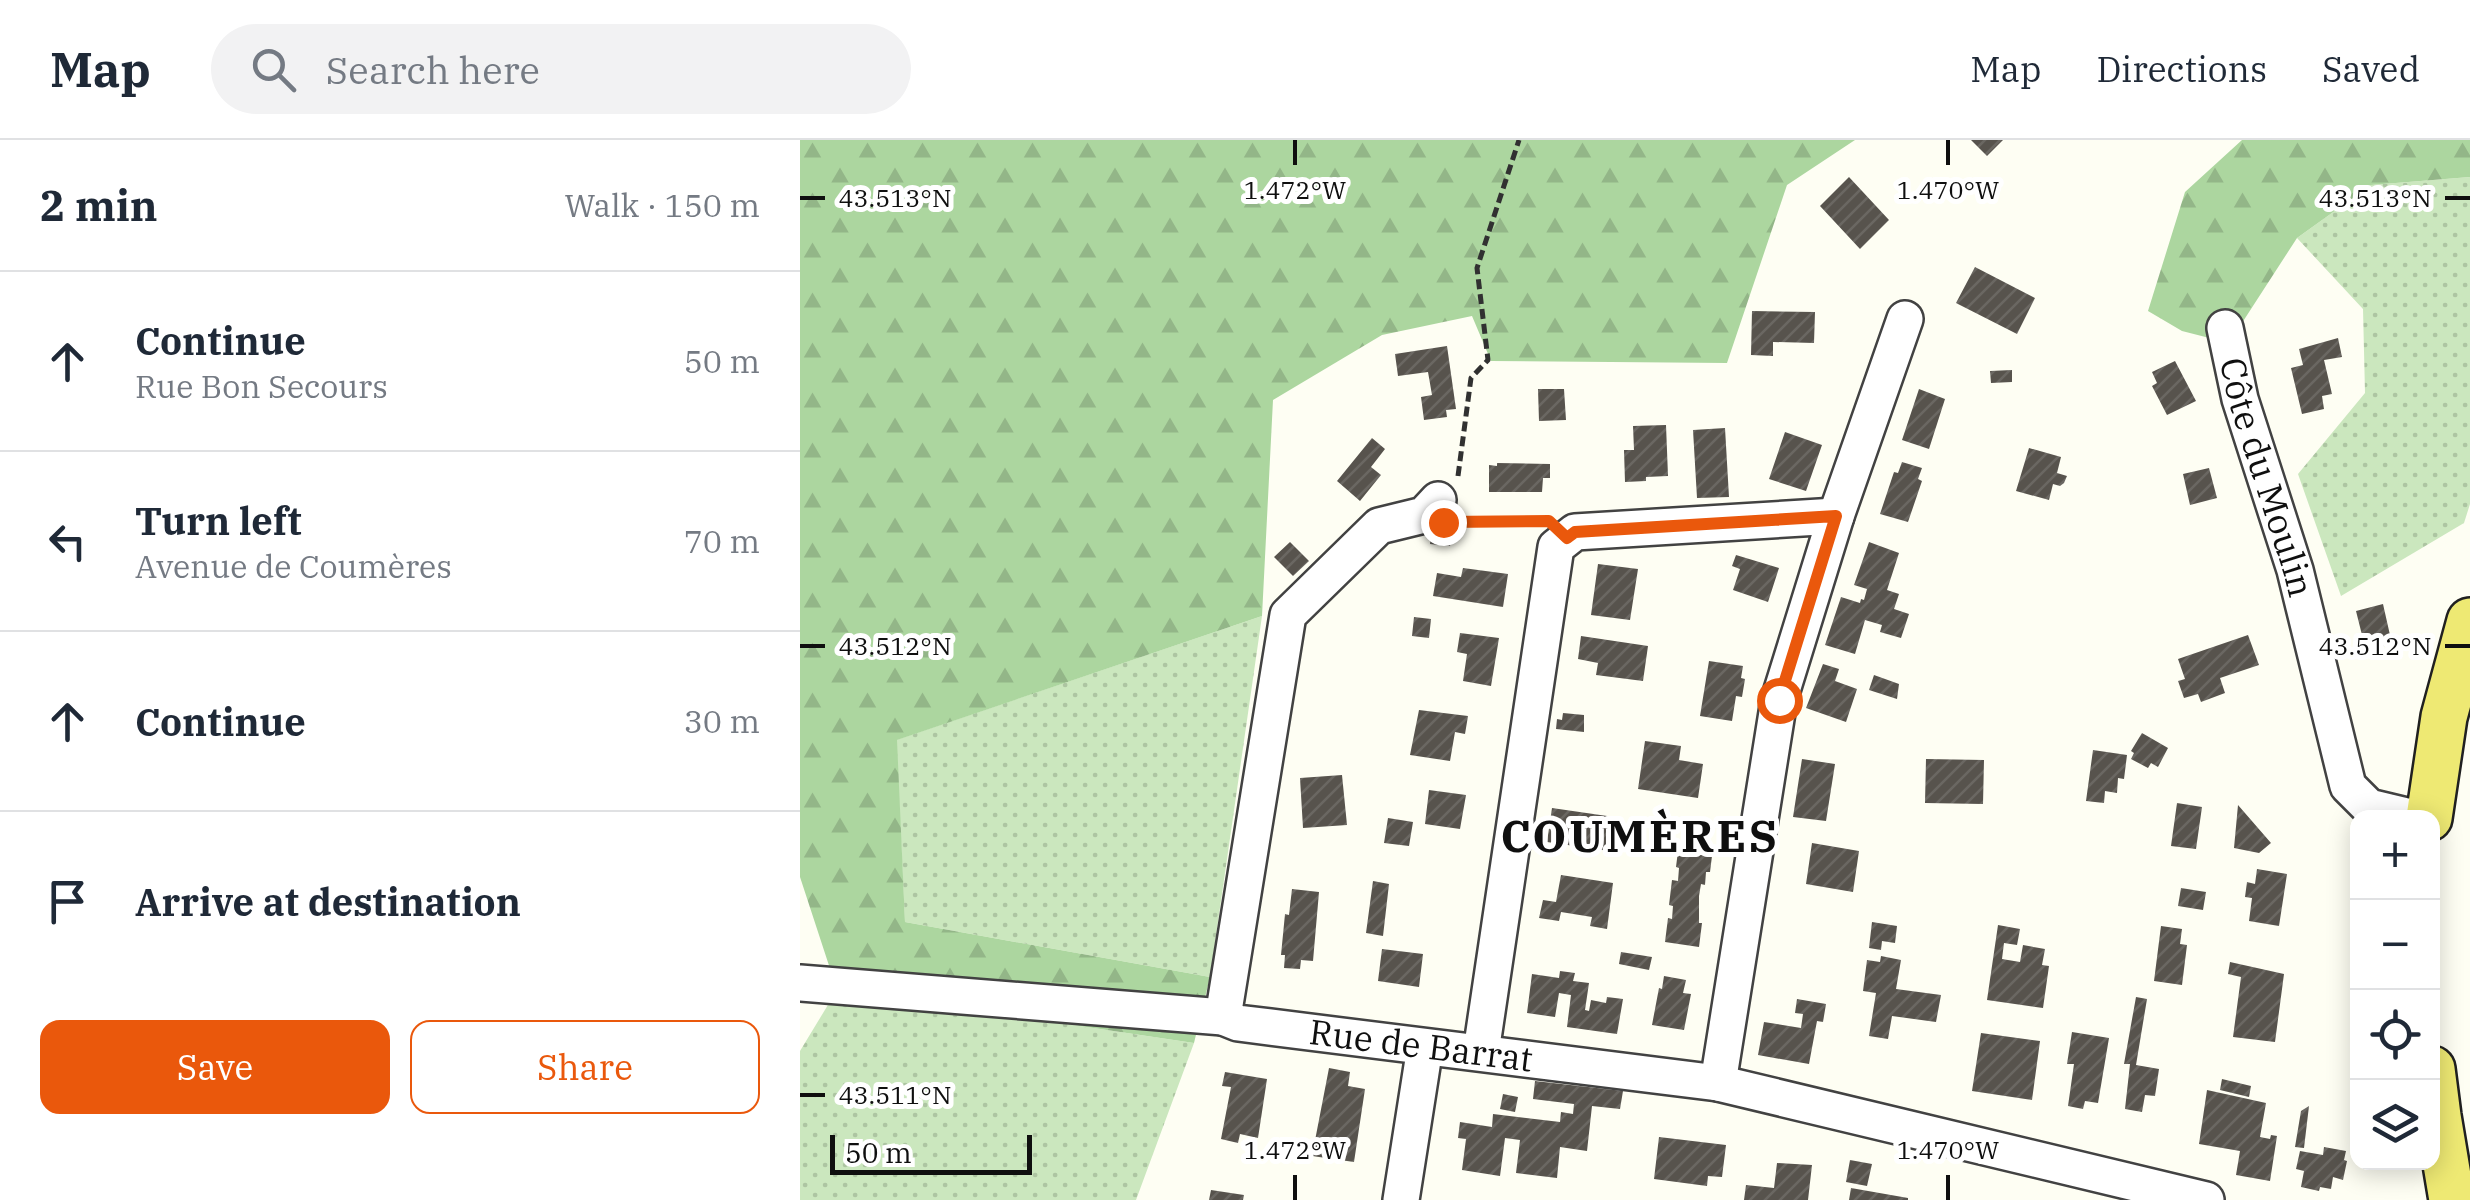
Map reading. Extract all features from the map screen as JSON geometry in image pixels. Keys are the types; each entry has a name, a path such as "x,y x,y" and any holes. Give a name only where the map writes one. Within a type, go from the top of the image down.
{"main road":[{"path":"2430,810 2444,717 2470,621"},
{"path":"2433,1080 2452,1200"}],"street":[{"path":"1718,1083 1779,700 1836,516 1905,319"},
{"name":"Côte du Moulin","path":"2224,328 2240,399 2295,570 2348,786 2370,807 2382,810"},
{"path":"1223,1018 1288,615 1379,526 1430,507"},
{"path":"1481,1052 1556,547 1575,532 1836,516"},
{"name":"Rue de Barrat","path":"800,983 1223,1018 1238,1023 1718,1083 2206,1200"},
{"path":"1400,1200 1425,1046"}],"path":[{"path":"1519,140 1477,268 1488,360 1471,378 1455,496 1430,507 1443,522 1549,521 1567,538"}],"green space":[{"path":"800,140 1855,140 1787,185 1727,363 1491,361 1472,316 1382,335 1273,400 1262,616 897,740 905,922 1210,977 1194,1043 837,990 800,877"},
{"path":"2242,140 2470,140 2470,177 2371,185 2297,238 2229,343 2182,331 2148,311 2185,192"},
{"path":"2470,177 2470,504 2464,523 2341,596 2298,474 2365,393 2363,309 2297,238 2371,185"},
{"path":"1262,616 1210,977 905,922 896,740"},
{"path":"837,990 1194,1043 1136,1200 800,1200 800,1051"}],"building":[{"path":"1971,140 2003,140 1987,156"},
{"path":"1849,177 1889,220 1860,249 1820,206"},
{"path":"1975,267 2035,298 2017,334 1956,303"},
{"path":"1752,311 1815,312 1814,343 1773,342 1773,356 1751,355"},
{"path":"2338,338 2342,357 2324,360 2332,394 2322,396 2324,409 2302,414 2291,368 2303,365 2299,349"},
{"path":"1447,346 1456,409 1446,410 1447,417 1424,420 1421,397 1432,395 1428,372 1398,376 1395,354"},
{"path":"2175,361 2196,401 2167,415 2152,386 2157,383 2152,372"},
{"path":"2012,370 2012,382 1991,383 1990,371"},
{"path":"1538,389 1564,389 1566,420 1539,421"},
{"path":"1919,389 1945,399 1929,449 1902,440"},
{"path":"1666,425 1668,476 1625,482 1624,450 1634,450 1633,426"},
{"path":"1725,428 1729,497 1697,498 1693,430"},
{"path":"1785,432 1822,445 1806,491 1769,479"},
{"path":"1372,438 1385,449 1371,467 1381,475 1360,501 1337,481"},
{"path":"2029,448 2061,457 2057,473 2067,476 2060,486 2053,484 2049,500 2016,491"},
{"path":"1902,462 1922,468 1918,479 1922,481 1908,522 1880,514 1894,472 1898,473"},
{"path":"1550,464 1550,478 1543,478 1542,492 1489,492 1489,465"},
{"path":"2209,468 2217,498 2190,505 2183,474"},
{"path":"1432,531 1452,533 1450,546 1430,544"},
{"path":"1290,542 1309,561 1293,576 1274,557"},
{"path":"1869,542 1899,553 1887,590 1899,594 1894,609 1909,614 1901,638 1880,632 1882,625 1865,620 1855,654 1825,645 1841,597 1860,603 1864,600 1867,589 1854,585"},
{"path":"1736,555 1779,568 1768,602 1733,590 1740,569 1732,566"},
{"path":"1598,564 1638,569 1630,620 1591,615"},
{"path":"1463,568 1508,574 1503,607 1433,596 1437,573 1461,577"},
{"path":"2383,604 2392,644 2366,651 2356,611"},
{"path":"1414,617 1431,619 1429,638 1412,636"},
{"path":"1460,633 1499,638 1491,686 1463,681 1467,654 1457,652"},
{"path":"2248,635 2259,665 2220,678 2225,693 2201,702 2198,694 2184,698 2178,681 2185,679 2178,659"},
{"path":"1581,636 1648,646 1643,681 1596,675 1598,663 1578,659"},
{"path":"1709,661 1743,666 1742,697 1736,696 1732,721 1700,716"},
{"path":"1823,664 1839,669 1835,681 1857,689 1846,722 1806,708"},
{"path":"1874,675 1899,684 1897,699 1869,690"},
{"path":"1419,710 1468,716 1465,734 1455,732 1450,761 1410,755"},
{"path":"1563,713 1584,715 1584,732 1556,729 1557,719 1562,720"},
{"path":"2142,733 2168,748 2158,767 2151,763 2148,768 2131,759 2131,751"},
{"path":"1645,741 1681,746 1679,760 1703,764 1698,798 1638,789"},
{"path":"2093,750 2127,755 2124,779 2118,778 2117,793 2105,791 2104,803 2086,801"},
{"path":"1802,759 1835,764 1826,821 1793,817"},
{"path":"1926,759 1984,760 1983,804 1925,803"},
{"path":"1342,775 1347,825 1303,828 1300,778"},
{"path":"1429,790 1466,795 1460,829 1425,824"},
{"path":"2177,803 2202,807 2196,849 2171,846"},
{"path":"2238,805 2271,843 2259,853 2234,848"},
{"path":"1552,808 1614,817 1609,851 1547,842"},
{"path":"1388,818 1413,822 1409,846 1384,843"},
{"path":"1679,843 1713,848 1710,872 1706,872 1699,896 1699,947 1665,942 1668,918 1672,919 1672,880 1678,881"},
{"path":"1812,843 1859,851 1853,892 1806,884"},
{"path":"2257,869 2287,874 2279,926 2249,921 2252,898 2245,897 2247,882 2255,884"},
{"path":"1561,875 1613,883 1607,929 1590,926 1592,917 1561,912 1559,921 1539,918 1543,900 1556,902"},
{"path":"1373,881 1389,884 1383,936 1366,933"},
{"path":"2181,888 2206,892 2203,910 2178,906"},
{"path":"1292,889 1319,892 1313,961 1301,960 1300,969 1284,968 1285,955 1281,955"},
{"path":"1872,922 1897,926 1895,943 1882,941 1881,950 1869,948"},
{"path":"1998,925 2020,929 2017,945 2004,943 2002,959 2020,962 2023,945 2045,949 2042,965 2049,966 2043,1008 1987,1000"},
{"path":"2161,926 2182,929 2180,944 2187,945 2182,985 2154,981"},
{"path":"1382,949 1423,954 1419,987 1378,981"},
{"path":"1621,952 1652,957 1649,970 1619,964"},
{"path":"1881,956 1901,960 1896,989 1941,995 1936,1022 1892,1016 1888,1039 1869,1036 1876,993 1863,991 1867,960 1880,962"},
{"path":"2230,962 2284,974 2275,1042 2233,1037 2241,977 2228,974"},
{"path":"1560,971 1575,973 1573,981 1589,983 1585,1010 1589,1011 1591,1000 1606,1003 1607,997 1623,999 1617,1034 1567,1027 1571,995 1559,993 1555,1017 1527,1013 1532,974 1559,978"},
{"path":"1664,976 1686,980 1683,993 1691,994 1684,1030 1652,1025"},
{"path":"2136,997 2147,999 2136,1065 2159,1069 2155,1096 2145,1095 2142,1112 2125,1109 2130,1064 2124,1064"},
{"path":"1797,999 1826,1004 1823,1022 1817,1021 1809,1064 1758,1055 1764,1022 1801,1028 1803,1014 1795,1013"},
{"path":"2072,1032 2109,1038 2098,1103 2085,1101 2083,1109 2068,1106 2074,1064 2067,1064"},
{"path":"1981,1033 2040,1041 2032,1100 1972,1091"},
{"path":"1329,1068 1350,1072 1348,1086 1365,1089 1354,1162 1312,1156"},
{"path":"1225,1072 1267,1079 1258,1138 1240,1134 1238,1143 1221,1139 1231,1087 1222,1086"},
{"path":"2222,1079 2251,1086 2249,1097 2220,1090"},
{"path":"1535,1081 1623,1091 1620,1109 1592,1106 1587,1151 1560,1147 1557,1178 1516,1173 1520,1140 1505,1138 1500,1176 1462,1170 1466,1139 1458,1138 1460,1122 1492,1127 1493,1114 1560,1122 1561,1112 1573,1114 1574,1104 1533,1099"},
{"path":"2207,1090 2266,1103 2260,1137 2277,1136 2270,1181 2236,1175 2240,1151 2199,1144"},
{"path":"1503,1094 1518,1097 1515,1112 1500,1109"},
{"path":"2309,1106 2304,1148 2295,1147 2301,1111"},
{"path":"1659,1137 1726,1145 1722,1177 1708,1176 1707,1186 1654,1179"},
{"path":"2324,1147 2346,1151 2343,1180 2333,1177 2331,1189 2320,1187 2319,1191 2301,1187 2304,1171 2296,1169 2300,1151 2323,1155"},
{"path":"1850,1160 1872,1164 1867,1186 1846,1182"},
{"path":"1777,1163 1812,1165 1808,1200 1744,1200 1746,1185 1774,1188"},
{"path":"1851,1188 1908,1198 1908,1200 1849,1200"},
{"path":"1211,1190 1244,1195 1243,1200 1209,1200"}],"district":[{"name":"COUMÈRES","path":"1640,836"}],"route":[{"path":"1443,522 1549,521 1567,538 1575,532 1836,516 1779,700"}]}
